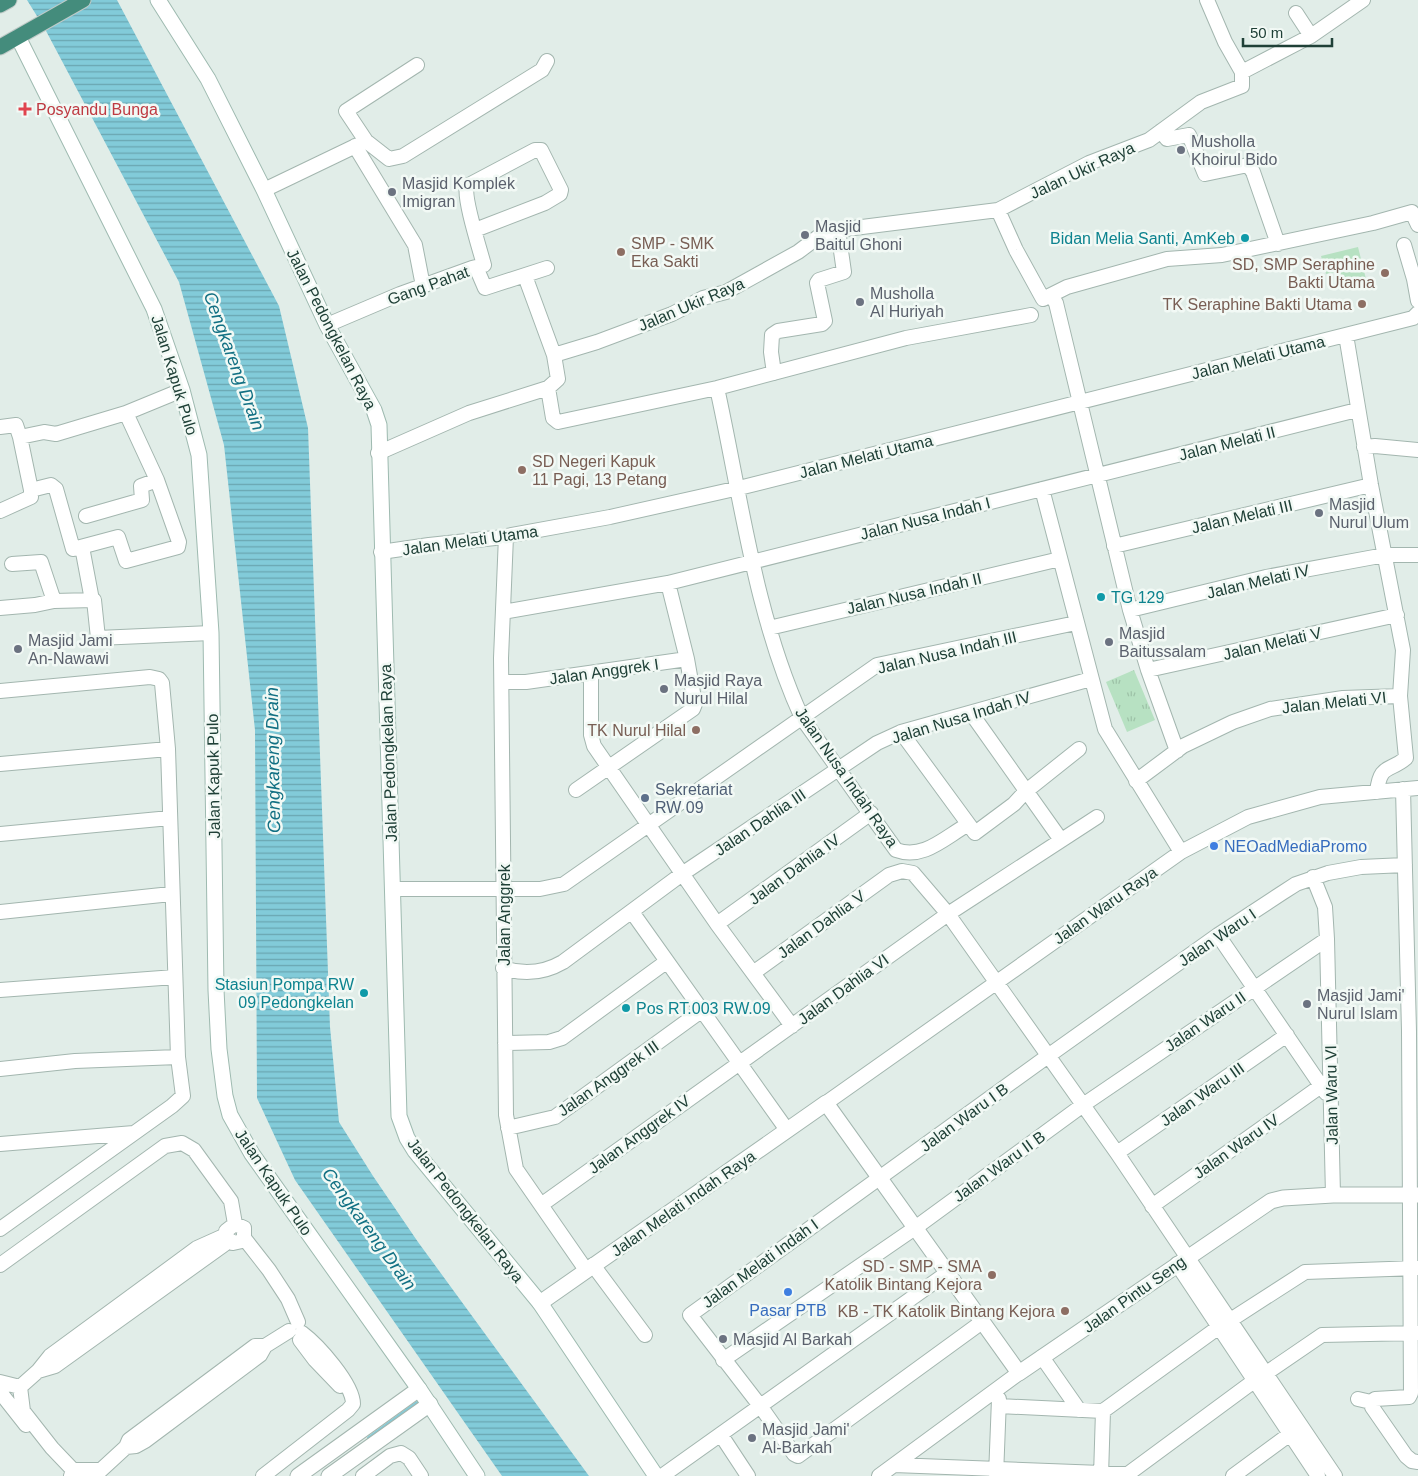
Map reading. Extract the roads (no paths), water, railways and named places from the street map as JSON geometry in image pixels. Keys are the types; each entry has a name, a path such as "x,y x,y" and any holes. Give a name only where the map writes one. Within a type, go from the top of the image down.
{"highway":[{"path":"0,5 9,0"},
{"path":"0,48 83,0"}],"main road":[{"name":"Jalan Pedongkelan Raya","path":"158,0 208,79 264,190 327,325 374,410 379,425 378,453 399,1116 402,1127 415,1151 540,1303 656,1476"},
{"name":"Jalan Kapuk Pulo","path":"18,37 145,289 182,390 199,455 203,488 211,633 216,990 225,1096 230,1115 252,1154 430,1404 477,1476"},
{"path":"826,1103 1019,1373"},
{"name":"Jalan Melati Indah Raya","path":"540,1303 826,1103"},
{"name":"Jalan Pintu Seng","path":"1019,1373 1271,1201 1283,1198 1333,1195 1413,1195"},
{"path":"298,1476 419,1389"},
{"path":"329,1476 430,1404"}],"street":[{"path":"1207,0 1225,42 1242,72 1311,36 1364,0"},
{"path":"1296,13 1311,36"},
{"path":"360,144 389,158 402,156 542,70 547,61"},
{"path":"417,65 346,111 360,144 415,245 423,286"},
{"name":"Jalan Ukir Raya","path":"554,355 597,342 672,314 703,298 726,292 798,252 818,237 838,230 998,210 1089,164 1149,140 1201,102 1242,86 1242,72"},
{"path":"1161,131 1167,139 1189,134 1205,174 1248,165 1253,172 1278,244"},
{"path":"264,190 360,144"},
{"path":"475,230 545,203 560,194 561,190 541,150 535,150 467,186 467,198 475,230 484,265 476,268"},
{"path":"998,210 1043,299 1067,287 1167,259 1222,255 1373,223 1412,212 1418,225"},
{"path":"774,373 771,352 772,336 778,331 822,324 825,321 817,283 819,280 844,272 838,230"},
{"path":"1404,245 1416,277 1418,301"},
{"name":"Gang Pahat","path":"327,325 423,286 476,268 485,288 547,268"},
{"path":"378,453 469,413 548,388 558,379 554,355 525,276"},
{"path":"1051,296 1056,303 1081,401 1130,610 1148,670 1177,751"},
{"name":"Jalan Melati Utama","path":"381,552 506,536 610,517 739,488 1346,336 1413,318 1418,314"},
{"path":"548,388 553,418 558,422 717,388 906,338 1031,315"},
{"path":"1346,336 1357,410 1403,650 1400,696 1406,758 1387,767 1378,782 1377,792"},
{"name":"Jalan Nusa Indah Raya","path":"717,388 769,628 791,694 802,718 896,850 909,854 923,852 967,825"},
{"path":"20,437 44,432 56,434 126,413 182,390"},
{"name":"Jalan Melati II","path":"1098,476 1357,410"},
{"path":"32,490 51,485 55,487 72,549 118,537 126,561 178,547 179,542 157,480 126,413"},
{"path":"0,427 16,425 32,490 31,497 0,511"},
{"path":"1364,447 1374,446 1418,450"},
{"name":"Jalan Nusa Indah I","path":"753,561 1098,476"},
{"path":"86,516 142,500 141,486 157,480"},
{"name":"Jalan Melati III","path":"1114,546 1371,485"},
{"path":"1042,489 1105,728 1181,852"},
{"name":"Jalan Anggrek","path":"506,536 502,682 503,968 506,1115 508,1128 516,1169 541,1205 645,1335"},
{"path":"82,547 98,638 211,633"},
{"name":"Jalan Melati IV","path":"1130,610 1266,577 1386,555 1418,555"},
{"name":"Jalan Nusa Indah II","path":"769,628 1060,558"},
{"path":"503,612 668,583 753,561"},
{"path":"12,564 41,562 54,601"},
{"path":"576,790 693,709 695,704 687,659 668,583"},
{"path":"0,608 35,606 54,601 92,600"},
{"name":"Jalan Melati V","path":"1148,670 1397,615"},
{"name":"Jalan Nusa Indah III","path":"392,889 540,889 564,884 878,665 1076,623"},
{"name":"Jalan Anggrek I","path":"502,682 526,682 687,659"},
{"path":"591,673 591,735 594,746 682,874 792,1026"},
{"path":"0,691 155,677 163,686 168,749 171,894 178,1057 183,1096 180,1101 0,1229"},
{"name":"Jalan Nusa Indah IV","path":"838,769 877,743 901,732 1091,679"},
{"name":"Jalan Melati VI","path":"1136,781 1183,746 1233,722 1270,709 1343,698 1400,696"},
{"path":"970,714 1061,840"},
{"path":"901,732 967,825 975,833 1014,804 1025,792 1080,749"},
{"path":"0,764 168,749"},
{"name":"Jalan Dahlia III","path":"682,874 838,769"},
{"name":"Jalan Waru Raya","path":"826,1103 1181,852 1248,817 1320,797 1418,788"},
{"path":"1403,789 1413,1195 1414,1394 1409,1398 1364,1400 1372,1408 1406,1456 1412,1461 1418,1462"},
{"name":"Jalan Dahlia IV","path":"718,924 871,813"},
{"name":"Jalan Dahlia VI","path":"738,1062 792,1026 948,914 1097,817"},
{"path":"0,834 170,818"},
{"name":"Jalan Waru I","path":"1048,1056 1218,935 1290,888 1314,877 1362,867 1405,865"},
{"name":"Jalan Dahlia V","path":"753,973 889,875 902,871 913,873 948,914"},
{"path":"503,968 529,972 552,968 682,874"},
{"name":"Jalan Waru VI","path":"1314,877 1325,906 1328,939 1333,1195"},
{"path":"0,912 171,894"},
{"path":"632,912 787,1130"},
{"path":"948,914 1117,1153 1152,1206 1181,1261 1260,1377 1335,1476"},
{"path":"1218,935 1331,1100"},
{"name":"Jalan Waru II","path":"1083,1105 1254,987 1328,939"},
{"path":"505,1043 549,1042 562,1038 666,962"},
{"path":"0,990 175,977"},
{"name":"Jalan Anggrek III","path":"508,1128 555,1117 701,1011"},
{"name":"Jalan Waru III","path":"1117,1153 1287,1035"},
{"name":"Jalan Waru I B","path":"879,1177 1048,1056"},
{"path":"0,1069 75,1061 178,1057"},
{"name":"Jalan Anggrek IV","path":"541,1205 738,1062"},
{"name":"Jalan Waru IV","path":"1152,1206 1321,1086"},
{"name":"Jalan Waru II B","path":"723,1360 915,1228 1083,1105"},
{"path":"0,1144 134,1133"},
{"path":"0,1265 165,1146 174,1143 182,1143 194,1150 231,1201 235,1224 244,1228 234,1239 55,1366 38,1371 20,1387"},
{"name":"Jalan Melati Indah I","path":"879,1177 691,1312 690,1317 761,1406 794,1454 798,1456 982,1322"},
{"path":"234,1239 269,1270 288,1299 296,1330 324,1354 340,1374 353,1400 348,1410 263,1476"},
{"path":"998,1406 1103,1411 1224,1324 1305,1272 1414,1268"},
{"path":"662,1476 947,1273"},
{"path":"20,1387 24,1410 72,1473 102,1473 126,1447 136,1446 145,1441 260,1355 265,1346 296,1330"},
{"path":"892,1469 996,1473 1133,1474 1260,1377 1322,1335 1414,1333"},
{"path":"1042,1357 1079,1410"},
{"name":"Jalan Pintu Seng","path":"879,1476 892,1469 1019,1373"},
{"path":"1260,1377 1290,1434 1318,1476"},
{"path":"0,1382 20,1387"},
{"path":"996,1473 999,1388"},
{"path":"0,1392 13,1410 45,1445 52,1448"},
{"path":"1101,1475 1103,1411"},
{"path":"1233,1476 1290,1434"},
{"path":"721,1435 748,1476"},
{"path":"363,1476 390,1456 401,1453 409,1458 421,1476"}],"water":[{"name":"Cengkareng Drain","path":"27,0 117,0 279,306 308,428 330,1027 339,1122 418,1242 589,1476 502,1476 295,1180 257,1098 255,730 224,445 179,282 45,29"}],"waterway":[{"path":"369,1438 417,1403"}],"place":[{"name":"Posyandu Bunga","path":"25,109"},
{"name":"Musholla Khoirul Bido","path":"1181,150"},
{"name":"Masjid Komplek Imigran","path":"392,192"},
{"name":"Masjid Baitul Ghoni","path":"805,235"},
{"name":"Bidan Melia Santi, AmKeb","path":"1245,238"},
{"name":"SMP - SMK Eka Sakti","path":"621,252"},
{"name":"SD, SMP Seraphine Bakti Utama","path":"1385,273"},
{"name":"Musholla Al Huriyah","path":"860,302"},
{"name":"TK Seraphine Bakti Utama","path":"1362,304"},
{"name":"SD Negeri Kapuk 11 Pagi, 13 Petang","path":"522,470"},
{"name":"Masjid Nurul Ulum","path":"1319,513"},
{"name":"TG 129","path":"1101,597"},
{"name":"Masjid Baitussalam","path":"1109,642"},
{"name":"Masjid Jami An-Nawawi","path":"18,649"},
{"name":"Masjid Raya Nurul Hilal","path":"664,689"},
{"name":"TK Nurul Hilal","path":"696,730"},
{"name":"Sekretariat RW 09","path":"645,798"},
{"name":"NEOadMediaPromo","path":"1214,846"},
{"name":"Stasiun Pompa RW 09 Pedongkelan","path":"364,993"},
{"name":"Masjid Jami' Nurul Islam","path":"1307,1004"},
{"name":"Pos RT.003 RW.09","path":"626,1008"},
{"name":"SD - SMP - SMA Katolik Bintang Kejora","path":"992,1275"},
{"name":"Pasar PTB","path":"788,1292"},
{"name":"KB - TK Katolik Bintang Kejora","path":"1065,1311"},
{"name":"Masjid Al Barkah","path":"723,1339"},
{"name":"Masjid Jami' Al-Barkah","path":"752,1438"}]}
